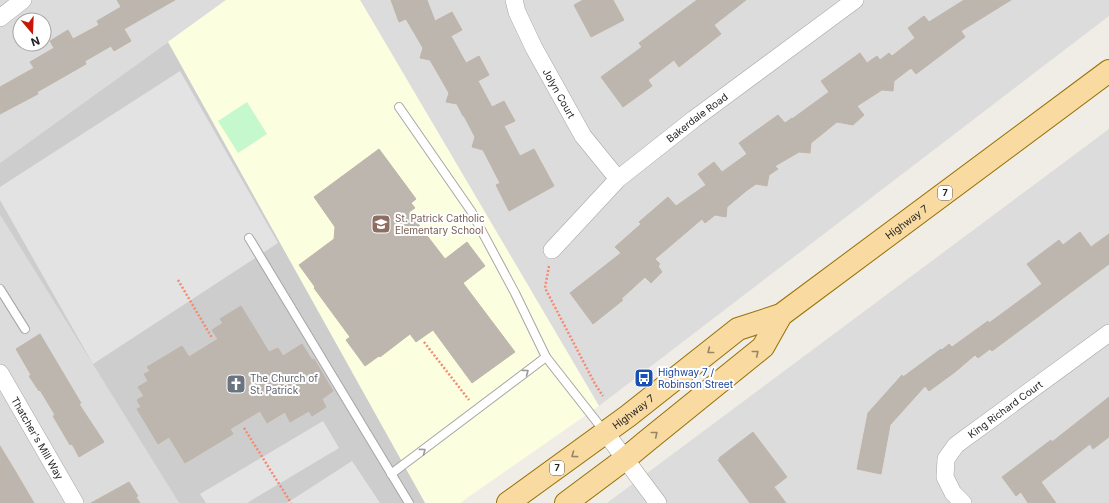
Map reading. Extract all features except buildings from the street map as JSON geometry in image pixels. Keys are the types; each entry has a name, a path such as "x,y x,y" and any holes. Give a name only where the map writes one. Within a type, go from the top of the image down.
{"main road":[{"name":"Highway 7","path":"508,503 628,416 738,329 782,315 1109,71"},
{"name":"Highway 7","path":"566,503 625,459 764,347 782,315"}],"street":[{"path":"0,18 23,0"},
{"name":"Jolyn Court","path":"514,0 517,12 534,48 583,136 618,179"},
{"name":"Bakerdale Road","path":"552,250 618,179 694,119 855,0"},
{"name":"King Richard Court","path":"963,503 953,493 945,477 946,459 956,444 1109,333"},
{"name":"Thatcher's Mill Way","path":"0,373 75,503"},
{"path":"605,432 658,503"}],"lane":[{"path":"399,107 471,211 515,293 546,357 605,432"},
{"path":"249,238 409,503"},
{"path":"0,289 25,329"},
{"path":"392,474 546,357"}],"path":[{"path":"552,250 545,288 594,384 603,396"},
{"path":"178,280 212,338"},
{"path":"424,342 476,410"},
{"path":"244,428 291,503"}],"shaded area":[{"path":"0,0 226,0 0,163"},
{"name":"St. Patrick Catholic Elementary School","path":"226,0 360,0 599,406 460,503 425,503 168,42"},
{"path":"360,0 1109,0 1109,16 599,406"},
{"path":"168,42 425,503 179,503 0,215 0,163"},
{"path":"180,71 278,243 93,364 0,200 0,187"},
{"path":"1109,129 1109,503 607,503"},
{"path":"0,215 179,503 0,503"},
{"path":"323,421 339,448 247,503 206,503 200,494"},
{"path":"352,461 380,503 287,503"}],"green space":[{"path":"247,102 267,134 238,153 218,121"}],"place":[{"name":"St. Patrick Catholic Elementary School","path":"381,224"},
{"name":"Highway 7 / Robinson Street","path":"644,378"},
{"name":"The Church of St. Patrick","path":"236,384"}]}
